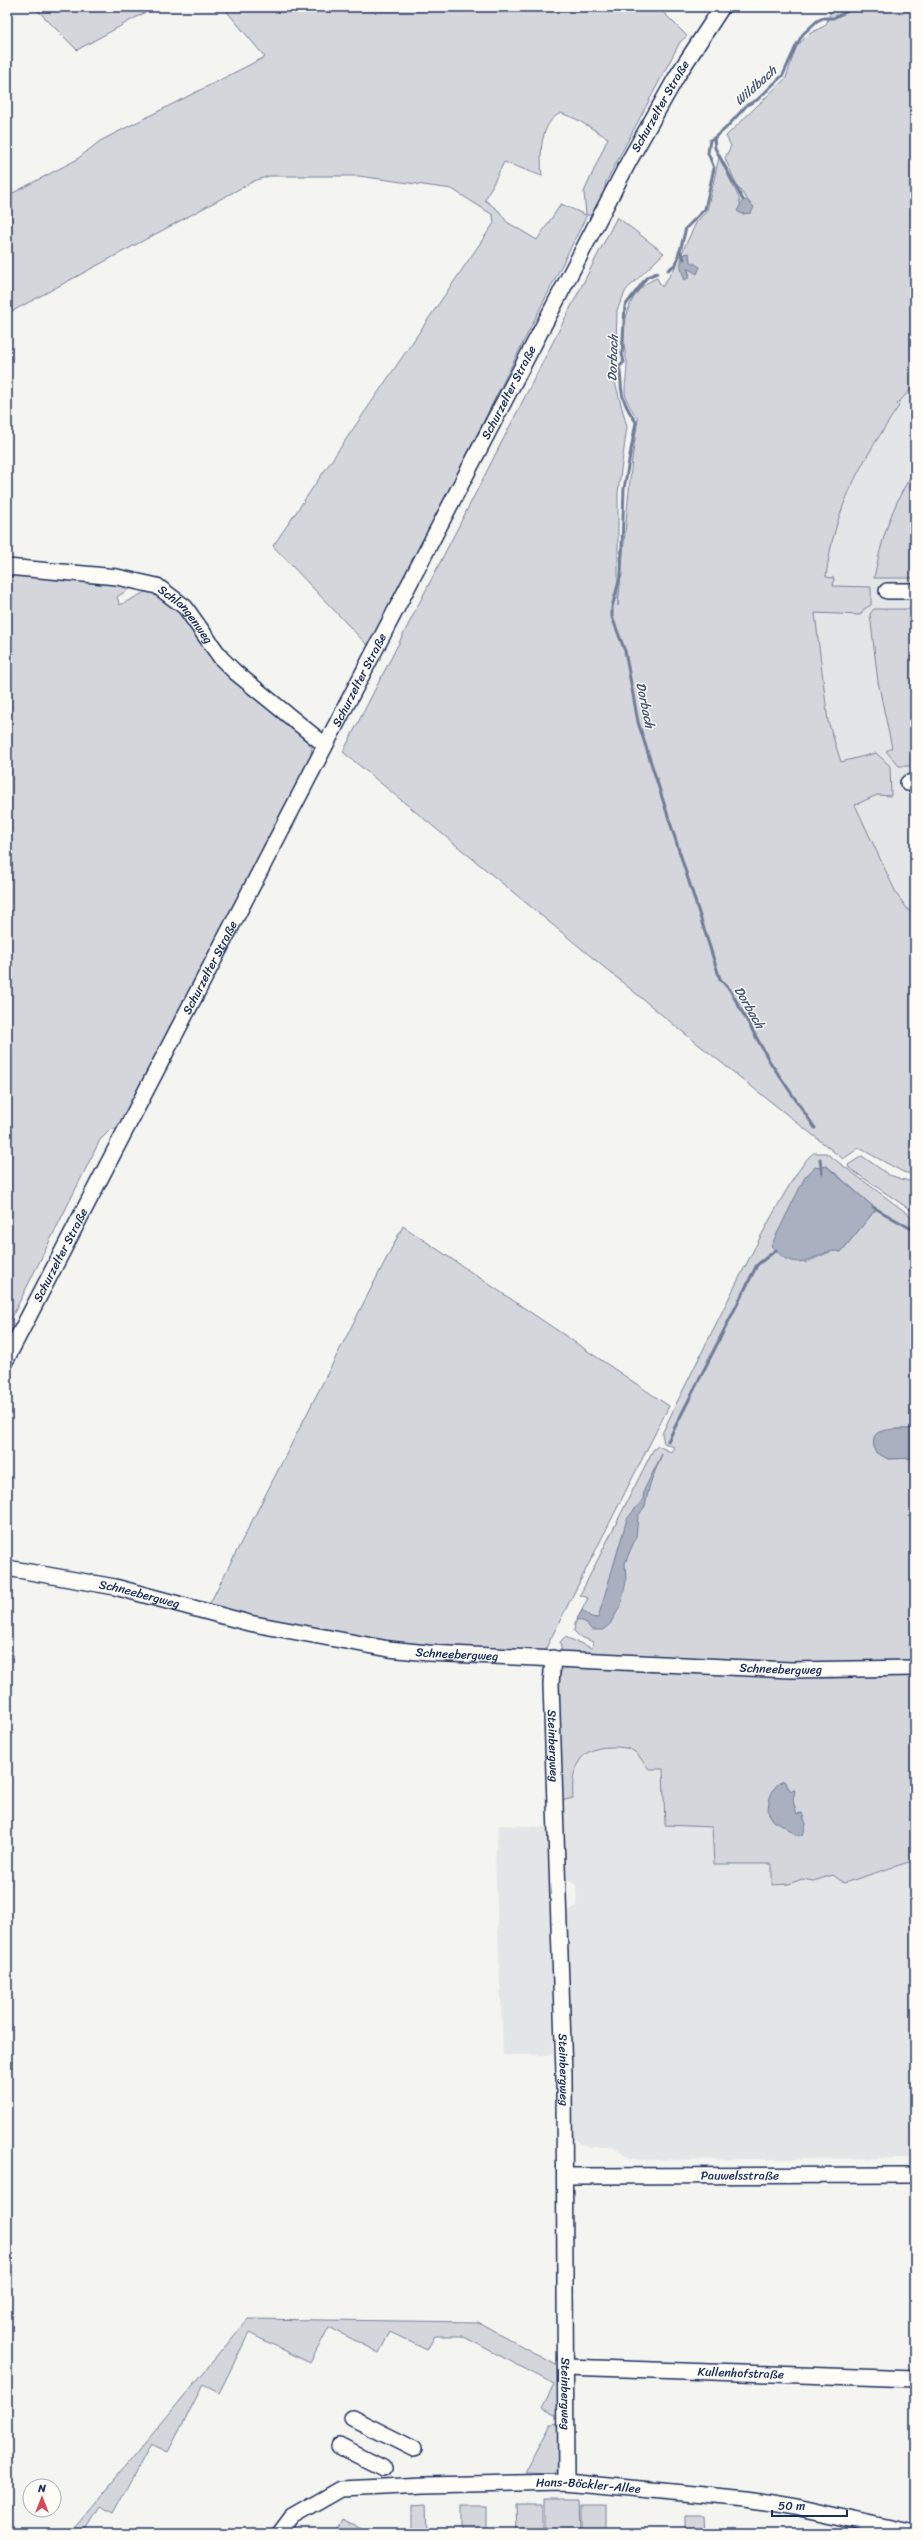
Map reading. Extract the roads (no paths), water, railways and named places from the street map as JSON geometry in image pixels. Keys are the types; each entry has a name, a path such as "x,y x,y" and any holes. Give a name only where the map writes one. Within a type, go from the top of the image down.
{"street":[{"name":"Schurzelter Straße","path":"7,1358 629,161 684,65 722,7"},
{"name":"Schlangenweg","path":"7,567 117,577 157,586 184,607 221,658 234,672 325,745"},
{"path":"887,591 915,591"},
{"name":"Schneebergweg","path":"7,1568 115,1587 249,1623 389,1649 791,1670 915,1668"},
{"name":"Steinbergweg","path":"553,1658 551,1684 565,2176 566,2482"},
{"name":"Pauwelsstraße","path":"565,2176 915,2175"},
{"name":"Kullenhofstraße","path":"566,2367 915,2379"},
{"path":"352,2418 414,2449"},
{"path":"339,2446 382,2468"},
{"name":"Hans-Böckler-Allee","path":"280,2533 292,2517 341,2489 425,2485 566,2482 747,2499 911,2531"}],"water":[{"path":"743,200 746,200 754,207 751,213 742,214 737,211"},
{"path":"689,253 690,261 700,267 697,274 687,268 690,277 685,280 681,270 681,260 685,254"},
{"path":"826,1166 876,1209 841,1252 828,1252 809,1260 795,1262 788,1260 781,1256 771,1246 805,1177 815,1167 821,1168"},
{"path":"915,1429 915,1458 888,1459 875,1452 874,1440 877,1433 884,1430"},
{"path":"662,1454 650,1484 645,1506 638,1516 636,1537 625,1563 626,1581 621,1605 610,1624 603,1630 592,1630 585,1622 577,1619 582,1610 591,1617 598,1618 627,1519 643,1499 644,1490"},
{"path":"784,1781 791,1791 795,1790 793,1801 797,1814 802,1813 806,1824 803,1835 798,1836 778,1822 774,1822 768,1812 770,1798 774,1789"}],"waterway":[{"name":"Wildbach","path":"743,200 715,148 714,138 725,129 747,105 757,100 783,75 803,34 817,21 823,18 833,18 857,7"},
{"path":"684,259 680,251 686,228 705,209 714,168 708,153 710,140 714,138"},
{"name":"Dorbach","path":"668,270 676,264 679,252"},
{"name":"Dorbach","path":"657,273 647,277 625,306 622,354 624,362 619,367 623,398 627,408 636,422 624,489 621,574 612,607 612,617 625,651 638,722 720,979 730,990 770,1062 815,1128"},
{"name":"Dorbach","path":"820,1159 822,1173"},
{"name":"Dorbach","path":"873,1207 915,1231"},
{"path":"668,1441 757,1265 776,1250"}]}
